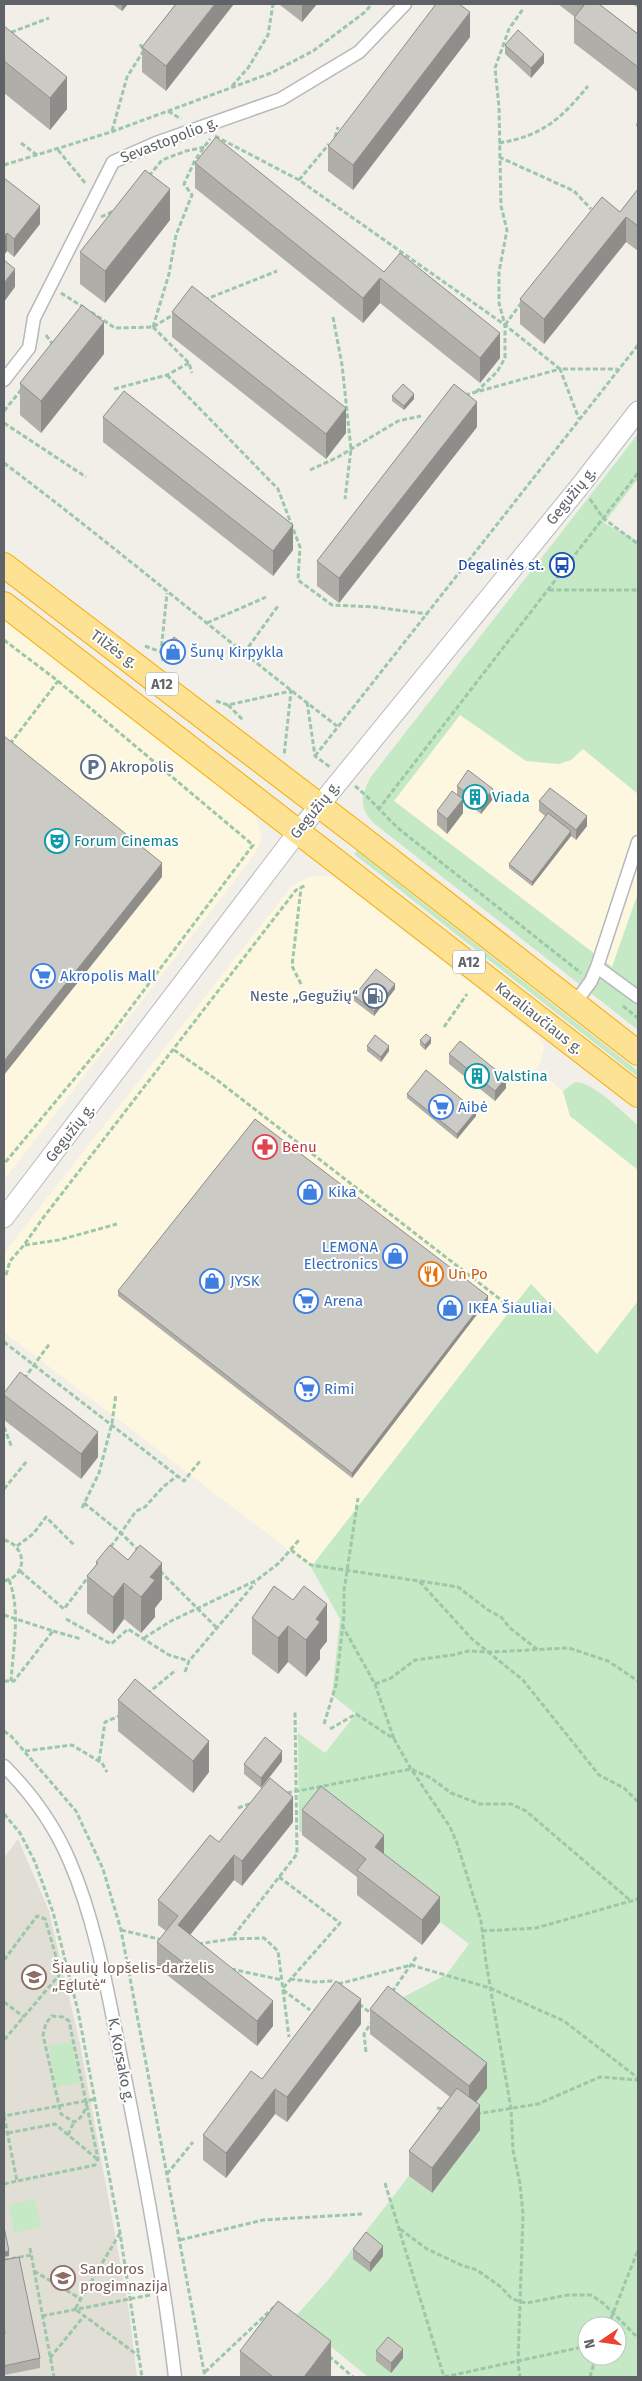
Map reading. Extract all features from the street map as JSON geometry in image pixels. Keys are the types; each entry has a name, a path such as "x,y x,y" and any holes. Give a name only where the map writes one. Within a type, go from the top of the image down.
{"highway":[{"name":"Tilžės g.","path":"4,565 319,806"},
{"name":"Tilžės g.","path":"4,604 297,833"},
{"name":"A12","path":"319,806 638,1053"},
{"name":"Karaliaučiaus g.","path":"297,833 399,908 638,1095"}],"main road":[{"name":"Gegužių g.","path":"4,1218 297,833 580,486 638,411"}],"street":[{"name":"Sevastopolio g.","path":"4,380 29,348 34,318 113,162 156,143 281,99 359,52 405,4"},
{"path":"575,1003 591,981 597,967 638,842"},
{"path":"597,967 638,998"},
{"name":"K. Korsako g.","path":"4,1766 21,1782 48,1819 70,1862 82,1896 110,2006 165,2292 176,2377"}],"path":[{"path":"232,87 248,68 268,35 273,4"},
{"path":"4,166 111,132 271,73 314,51 366,12 372,4"},
{"path":"476,392 497,372 505,358 504,325 499,303 499,272 507,230 501,206 499,107 496,68 509,29 523,9"},
{"path":"4,35 49,18"},
{"path":"111,132 127,77 144,50 139,43"},
{"path":"499,143 523,139 548,126 570,107 588,86"},
{"path":"299,180 335,137 338,127"},
{"path":"197,129 213,135 299,180 504,325 560,369 579,419"},
{"path":"153,327 168,274 176,234 192,194 184,184 195,160 213,135"},
{"path":"21,143 38,156"},
{"path":"144,183 162,160 186,151 205,147"},
{"path":"58,150 96,196"},
{"path":"499,157 574,191 591,209"},
{"path":"80,227 119,209"},
{"path":"198,302 278,271"},
{"path":"50,286 115,328 153,327 182,310"},
{"path":"504,325 527,296"},
{"path":"334,316 352,450 345,499"},
{"path":"153,327 188,363 192,373"},
{"path":"307,702 316,756 337,726 428,614 617,369 638,345"},
{"path":"114,389 166,375 188,363"},
{"path":"464,395 560,369 617,369"},
{"path":"166,375 278,488 300,547 298,580 332,605 374,607 428,614"},
{"path":"310,470 352,450 398,421 421,416"},
{"path":"4,423 86,477"},
{"path":"4,463 80,520 337,726"},
{"path":"378,810 638,473"},
{"path":"580,486 604,518 638,544"},
{"path":"548,590 638,590"},
{"path":"165,667 161,652 168,592"},
{"path":"207,623 266,597"},
{"path":"244,653 278,606"},
{"path":"4,640 58,681 253,844 108,1038 4,1164"},
{"path":"5,750 58,681"},
{"path":"209,698 228,704 291,691"},
{"path":"284,762 291,691"},
{"path":"342,777 368,797 378,810 399,830 591,981"},
{"path":"6,1275 10,1261 272,920 296,890 306,885"},
{"path":"301,887 292,966 301,984"},
{"path":"444,1028 467,994"},
{"path":"615,1000 638,1018"},
{"path":"174,1050 217,1080 506,1303"},
{"path":"24,1245 59,1240 116,1224"},
{"path":"4,1342 112,1423 184,1481 200,1461"},
{"path":"19,1386 50,1343"},
{"path":"82,1508 99,1473 112,1423 116,1394"},
{"path":"4,1427 12,1448"},
{"path":"4,1489 27,1461"},
{"path":"104,1556 136,1511 145,1507 163,1487 177,1476"},
{"path":"324,1724 336,1685 344,1591 358,1498"},
{"path":"84,1503 121,1533 142,1554"},
{"path":"17,1546 33,1534 46,1517 75,1546"},
{"path":"4,1540 17,1546 22,1558 20,1571 9,1580 4,1581"},
{"path":"144,1638 171,1621 198,1610 257,1580 279,1563 299,1540"},
{"path":"291,1550 311,1564 458,1587 501,1617 510,1628 538,1650"},
{"path":"156,1568 217,1628"},
{"path":"20,1571 64,1609 92,1571"},
{"path":"9,1580 13,1591 14,1619 11,1681"},
{"path":"185,1672 189,1661 257,1580"},
{"path":"419,1581 472,1640 490,1652 523,1680 599,1775 624,1788 638,1802"},
{"path":"4,1615 81,1639"},
{"path":"66,1619 111,1644 128,1630 169,1655 189,1661"},
{"path":"342,1624 376,1684 394,1739 411,1769 450,1827 482,1920 482,1932 510,2109 513,2150 520,2184 523,2214 518,2363 520,2377"},
{"path":"4,1681 14,1682 53,1631"},
{"path":"376,1684 391,1678 415,1660 453,1656 468,1651 490,1652 569,1648 608,1660 638,1681"},
{"path":"142,1699 176,1670"},
{"path":"99,1761 105,1722 121,1716 128,1710"},
{"path":"231,1939 297,1854 298,1792 295,1711"},
{"path":"330,1728 356,1714 394,1739"},
{"path":"24,1751 72,1745 99,1761 107,1772"},
{"path":"282,1794 411,1769 431,1778 451,1793 480,1804 511,1804 526,1811 630,1901"},
{"path":"238,1808 260,1800"},
{"path":"4,1815 20,1833 35,1862 53,1912 78,2011 120,2233 142,2377"},
{"path":"279,1877 340,1923 283,1989"},
{"path":"482,1932 536,1928 638,1899"},
{"path":"4,1960 37,1916 45,1919 61,1973 4,2040"},
{"path":"121,1930 167,1941"},
{"path":"195,1945 231,1939 264,1938 278,1951 289,2037"},
{"path":"390,1995 417,1956"},
{"path":"336,1985 411,1965 490,1988 564,2021 638,2079"},
{"path":"228,1968 282,1980"},
{"path":"290,1979 314,1982 332,1981 343,1990"},
{"path":"283,1989 310,2010"},
{"path":"356,2001 375,2017 364,2034 366,2052"},
{"path":"4,2002 24,2017"},
{"path":"4,2184 95,2165 98,2159 69,2021 63,2017 52,2016 46,2023 43,2035 58,2106 61,2114 74,2122"},
{"path":"472,2115 538,2104 600,2077 638,2079"},
{"path":"18,2181 4,2115 96,2099"},
{"path":"68,2135 74,2122 82,2117 87,2100"},
{"path":"437,2108 446,2109"},
{"path":"8,2133 55,2124 98,2159"},
{"path":"167,2174 193,2142"},
{"path":"384,2183 400,2229 444,2377 518,2363 577,2348"},
{"path":"180,2240 263,2220 362,2214"},
{"path":"400,2229 427,2249 461,2265 477,2270 501,2287 511,2298 520,2302 527,2303 568,2295 591,2296 603,2303 638,2338"},
{"path":"75,2309 120,2233"},
{"path":"30,2248 54,2377"},
{"path":"613,2315 638,2250"},
{"path":"4,2260 31,2255"},
{"path":"34,2271 81,2298"},
{"path":"42,2316 189,2288"},
{"path":"205,2372 275,2306 282,2313"},
{"path":"75,2309 140,2356"},
{"path":"50,2358 84,2316"},
{"path":"324,2351 353,2377"}],"shaded area":[{"path":"4,617 243,803 255,815 262,838 254,855 4,1180"},
{"path":"460,715 480,728 571,760 583,749 638,794 638,893 612,967 394,801"},
{"path":"320,875 336,878 540,1038 544,1047 540,1063 536,1069 563,1091 570,1116 638,1170 638,1301 597,1355 531,1284 311,1567 4,1332 4,1253 291,887 308,877"},
{"path":"18,1839 49,1911 80,2044 129,2311 137,2377 4,2377 4,1858"}],"green space":[{"path":"638,434 638,479 604,523 638,541 638,794 583,749 571,760 559,764 526,761 460,715 394,801 612,967 638,893 638,1030 376,825 366,814 363,798 370,778"},
{"path":"357,851 638,1071 638,1077 354,854"},
{"path":"575,1082 591,1087 600,1093 638,1125 638,1170 570,1116 563,1091"},
{"path":"531,1284 597,1354 638,1301 638,2377 368,2377 295,2317 329,2279 409,2176 431,2193 469,2111 385,2007 447,1974 469,1944 375,1872 299,1831 298,1733 325,1753 356,1714 332,1695 340,1619 311,1567"},
{"path":"72,2041 80,2083 56,2087 49,2045"},
{"path":"35,2199 41,2227 14,2233 9,2205"}],"building":[{"path":"176,4 215,4 166,66 142,47"},
{"path":"436,4 459,4 470,12 353,165 328,146"},
{"path":"585,4 599,4 638,34 638,67 574,18"},
{"path":"4,26 67,77 50,98 4,61"},
{"path":"518,30 544,54 531,68 505,45"},
{"path":"216,137 384,272 400,253 500,333 480,358 380,278 363,298 195,163"},
{"path":"145,170 170,189 105,271 80,252"},
{"path":"4,178 40,206 14,239 7,233 4,237"},
{"path":"638,189 638,226 626,217 544,319 520,299 602,197 620,212"},
{"path":"4,260 15,269 4,283"},
{"path":"192,286 346,408 326,434 172,312"},
{"path":"82,305 104,322 41,401 20,383"},
{"path":"403,384 414,394 404,406 392,396"},
{"path":"454,384 477,402 339,578 317,561"},
{"path":"124,391 293,525 273,551 103,417"},
{"path":"174,637 183,644 173,657 163,650"},
{"name":"Akropolis Mall","path":"4,736 162,863 4,1061"},
{"path":"468,770 493,789 481,804 457,786"},
{"path":"550,788 587,816 576,830 539,801"},
{"path":"452,791 463,799 447,819 437,811"},
{"path":"548,813 571,831 532,882 509,864"},
{"path":"376,969 395,984 374,1011 354,996"},
{"path":"426,1034 431,1038 425,1045 420,1040"},
{"path":"375,1035 389,1046 381,1057 367,1046"},
{"path":"460,1041 506,1078 495,1091 449,1054"},
{"name":"Aibė","path":"426,1070 476,1111 457,1134 407,1094"},
{"name":"Arena","path":"255,1119 488,1296 352,1473 118,1291"},
{"path":"20,1372 98,1432 81,1454 4,1395"},
{"path":"110,1545 128,1560 140,1545 162,1563 150,1577 155,1580 141,1597 124,1583 113,1597 87,1576"},
{"path":"274,1586 293,1600 304,1586 327,1604 316,1619 320,1622 306,1640 288,1626 278,1638 252,1618"},
{"path":"135,1679 209,1741 193,1761 118,1700"},
{"path":"265,1737 282,1751 261,1778 244,1764"},
{"path":"270,1778 293,1797 242,1861 234,1855 178,1925 273,2001 257,2021 157,1942 178,1916 158,1900 210,1835 219,1842"},
{"path":"321,1786 384,1835 375,1847 440,1897 422,1920 357,1870 366,1859 302,1810"},
{"path":"336,1981 361,1999 287,2097 275,2089 226,2153 203,2135 251,2071 262,2079"},
{"path":"388,1986 487,2063 469,2086 370,2009"},
{"path":"457,2088 480,2105 432,2168 409,2151"},
{"path":"4,2227 9,2251 4,2252"},
{"path":"366,2232 383,2246 370,2263 353,2249"},
{"path":"19,2257 40,2358 4,2366 4,2260"},
{"path":"278,2301 331,2341 304,2377 273,2377 240,2351"},
{"path":"388,2337 403,2349 391,2363 376,2351"}],"place":[{"name":"Degalinės st.","path":"562,565"},
{"name":"Šunų Kirpykla","path":"173,652"},
{"name":"Akropolis","path":"93,767"},
{"name":"Viada","path":"475,797"},
{"name":"Forum Cinemas","path":"57,841"},
{"name":"Akropolis Mall","path":"43,976"},
{"name":"Neste „Gegužių“","path":"375,996"},
{"name":"Valstina","path":"477,1076"},
{"name":"Aibė","path":"441,1107"},
{"name":"Benu","path":"265,1147"},
{"name":"Kika","path":"310,1192"},
{"name":"LEMONA Electronics","path":"395,1256"},
{"name":"Un Po","path":"431,1274"},
{"name":"JYSK","path":"212,1281"},
{"name":"Arena","path":"306,1301"},
{"name":"IKEA Šiauliai","path":"450,1308"},
{"name":"Rimi","path":"307,1389"},
{"name":"Šiaulių lopšelis-darželis „Eglutė“","path":"34,1977"},
{"name":"Sandoros progimnazija","path":"63,2278"}]}
